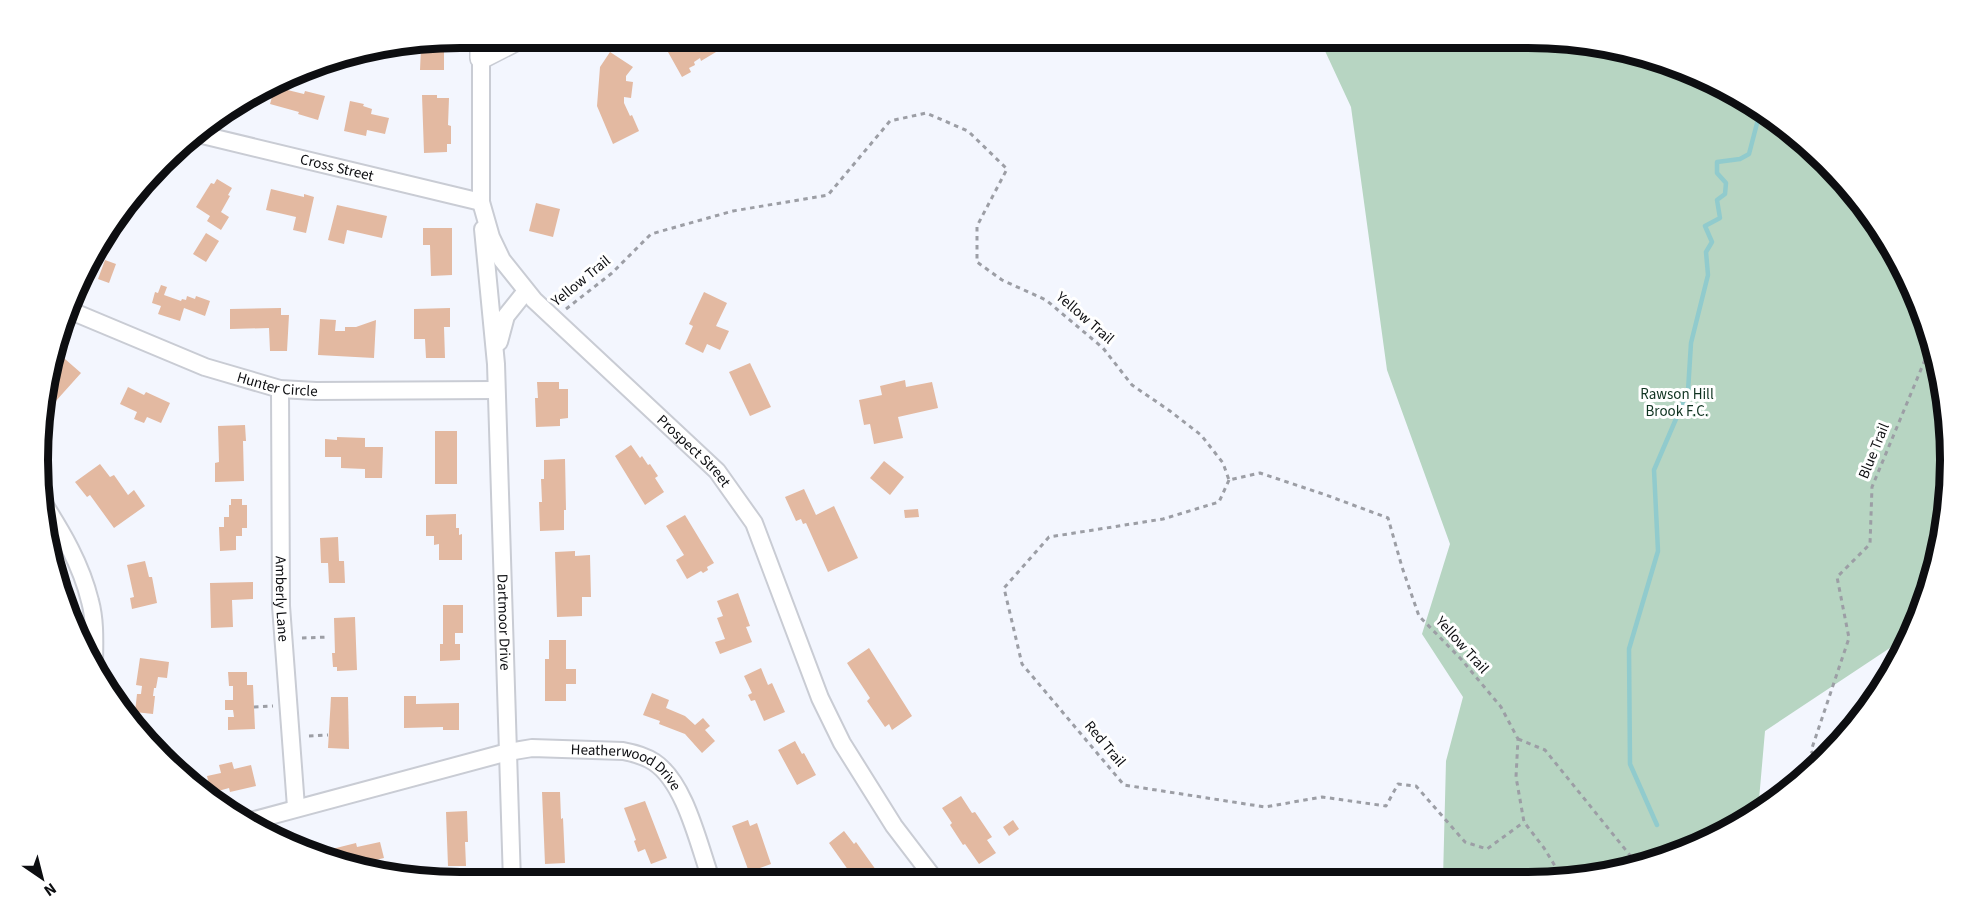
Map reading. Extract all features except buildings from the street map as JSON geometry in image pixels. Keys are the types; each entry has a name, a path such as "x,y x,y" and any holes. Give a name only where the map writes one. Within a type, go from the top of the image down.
{"street":[{"name":"Prospect Street","path":"481,48 481,202 491,237 508,270 554,318 717,471 736,497 753,523 820,698 842,743 894,826 929,872"},
{"name":"Cross Street","path":"206,136 481,202"},
{"name":"Dartmoor Drive","path":"481,202 496,364 512,872"},
{"path":"489,296 508,270"},
{"name":"Dartmoor Drive","path":"496,364 502,322 526,291"},
{"name":"Hunter Circle","path":"75,313 205,367 280,389 316,391 496,390"},
{"name":"Amberly Lane","path":"280,389 281,606 296,807"},
{"path":"52,517 76,562 90,602 94,649"},
{"name":"Heatherwood Drive","path":"508,752 532,748 623,751 638,754 654,762 667,774 681,794 708,872"},
{"path":"257,819 508,752"}],"path":[{"name":"Yellow Trail","path":"554,318 612,273 651,234 733,211 828,195 890,121 926,113 968,131 1007,169 978,226 977,262 1002,280 1046,300 1103,348 1132,385 1201,435 1223,463 1229,480 1260,473 1388,518 1401,567 1419,615 1461,659 1501,707 1518,740"},
{"name":"Blue Trail","path":"1814,756 1811,751 1849,638 1837,578 1870,544 1872,487 1927,357"},
{"name":"Red Trail","path":"1229,480 1219,502 1163,519 1049,537 1004,588 1022,664 1124,785 1265,807 1322,797 1386,806 1398,784 1416,786 1465,842 1487,849 1524,822"},
{"path":"302,638 329,637"},
{"path":"254,707 273,706"},
{"path":"309,736 328,735"},
{"path":"1557,871 1524,822 1515,777 1518,740 1545,750 1633,859"}],"green space":[{"name":"Rawson Hill Brook F.C.","path":"1324,48 1555,49 1635,62 1686,79 1710,90 1757,117 1800,150 1838,188 1855,209 1871,231 1898,278 1909,302 1926,353 1939,433 1939,487 1936,514 1926,567 1918,592 1897,643 1765,731 1759,802 1710,830 1660,850 1608,864 1555,871 1443,872 1446,761 1463,697 1422,634 1450,544 1387,370 1351,107"}],"waterway":[{"path":"1657,825 1630,764 1629,649 1658,551 1654,470 1688,391 1691,343 1708,275 1706,252 1712,242 1705,226 1720,218 1717,200 1725,194 1726,183 1717,173 1717,162 1740,159 1749,154 1758,118"}]}
